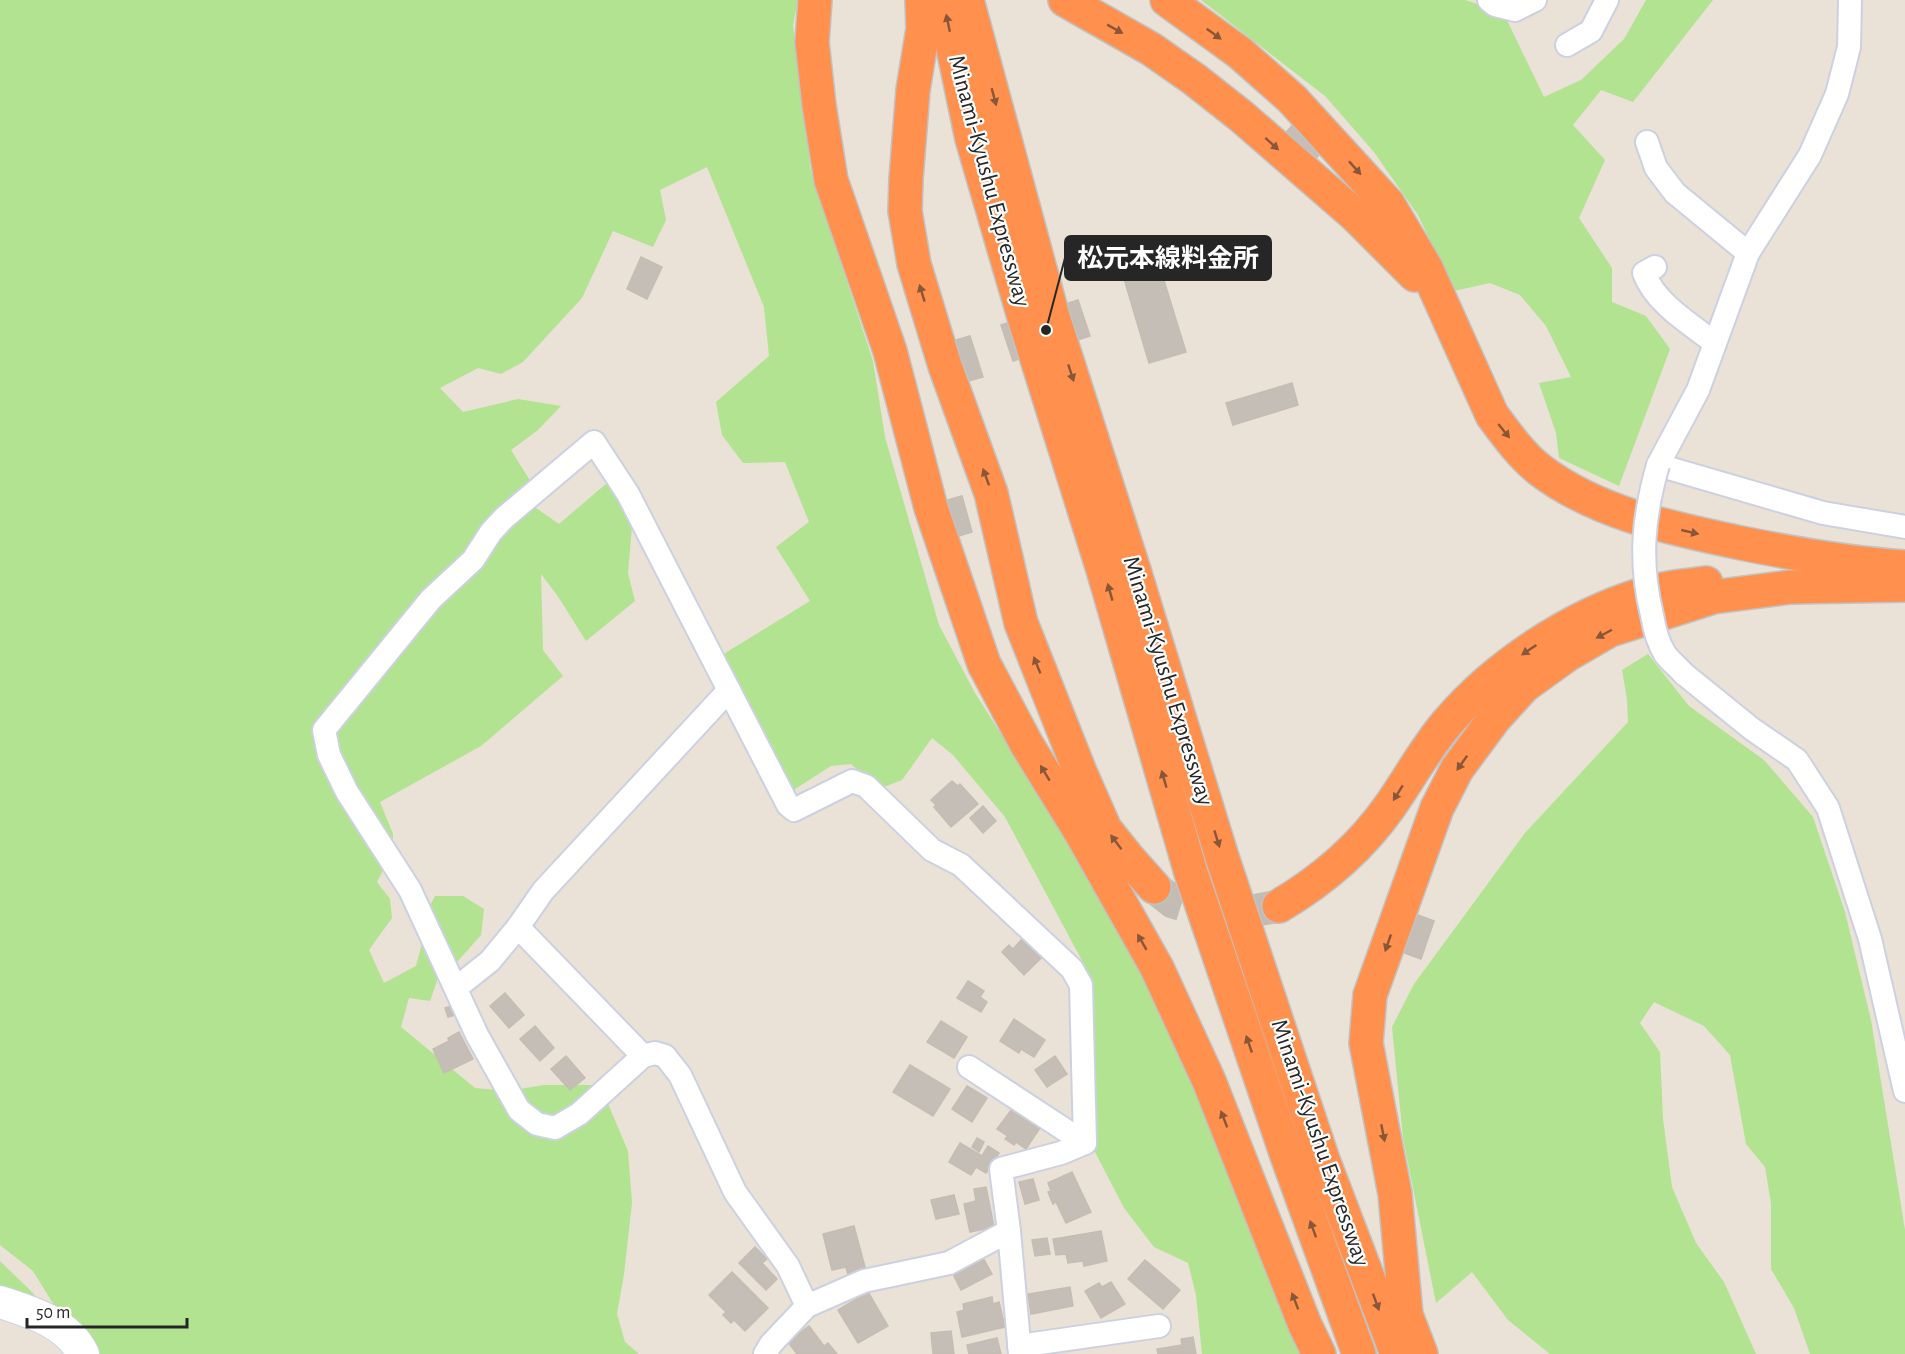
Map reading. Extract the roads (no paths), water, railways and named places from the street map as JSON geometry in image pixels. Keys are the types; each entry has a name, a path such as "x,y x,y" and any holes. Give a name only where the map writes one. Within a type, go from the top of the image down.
{"highway":[{"path":"815,0 812,42 831,180 890,351 931,508 984,664 1027,745 1080,831 1158,968 1209,1081 1305,1325 1319,1354"},
{"path":"922,0 923,29 913,90 905,211 914,264 945,366 992,493 1021,622 1105,829 1154,887"},
{"name":"Minami-Kyushu Expressway","path":"943,0 972,139 1026,324 1104,573 1191,873 1291,1167 1359,1354"},
{"name":"Minami-Kyushu Expressway","path":"967,0 1053,317 1222,857 1323,1160 1397,1354"},
{"path":"1065,0 1151,49 1194,78 1356,216 1413,272 1432,299 1478,380"},
{"path":"1167,0 1240,53 1292,99 1388,204 1426,268 1492,415 1539,469 1594,502 1662,525 1807,556 1899,579"},
{"path":"1278,906 1302,892 1345,860 1389,807 1447,723 1484,685 1554,633 1633,597 1671,588 1765,576 1899,579"},
{"path":"1421,1354 1406,1315 1395,1194 1366,1043 1370,995 1437,808 1457,769 1494,719 1524,686 1568,655 1610,630 1713,597 1899,579"}],"street":[{"path":"1489,0 1515,10 1535,0"},
{"path":"1567,45 1591,31 1607,0"},
{"path":"1850,0 1849,46 1838,94 1810,155 1748,253 1698,390 1658,465 1648,500 1643,555 1646,590 1654,624 1665,653 1684,674 1752,729 1797,760 1828,808 1870,939 1905,1091"},
{"path":"1647,142 1656,168 1675,193 1748,253"},
{"path":"1655,267 1644,273 1649,286 1682,318 1715,343"},
{"path":"807,1306 788,1266 735,1192 680,1075 665,1056 655,1053 643,1056 579,1114 555,1128 537,1124 519,1110 477,1035 410,890 347,792 329,755 324,730 431,599 473,561 491,532 504,518 594,442 628,494 788,805 794,810 852,781 866,786 932,850 961,865 1072,969 1080,985 1082,1003 1085,1143"},
{"path":"1658,465 1823,513 1905,527"},
{"path":"456,988 490,961 543,891 729,690"},
{"path":"518,927 643,1056"},
{"path":"969,1066 1085,1143"},
{"path":"1085,1143 1061,1153 1001,1169 1020,1350 1159,1326"},
{"path":"765,1354 771,1344 807,1306 864,1281 949,1263 1009,1232"},
{"path":"0,1302 61,1327 78,1344 83,1354"}],"tunnel":[{"path":"1154,887 1173,902 1221,917 1279,906"}],"place":[{"name":"松元本線料金所","path":"1046,330"}]}
